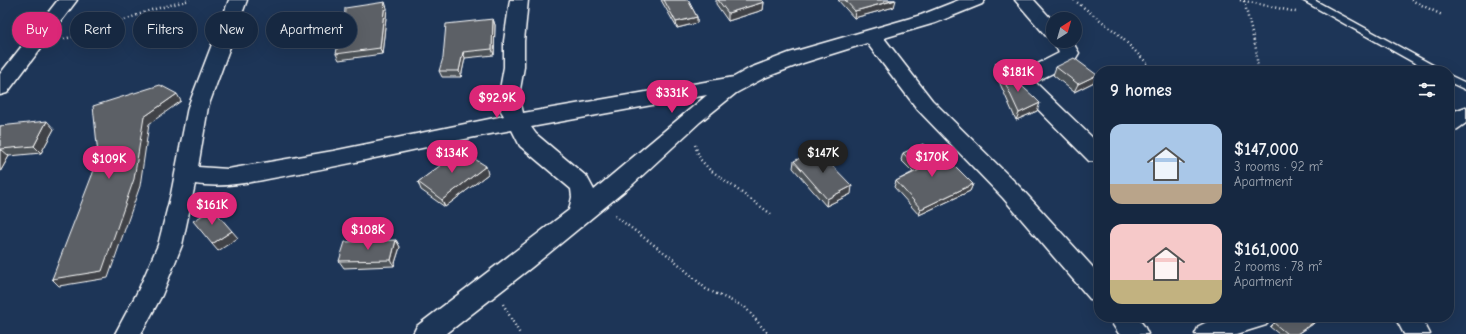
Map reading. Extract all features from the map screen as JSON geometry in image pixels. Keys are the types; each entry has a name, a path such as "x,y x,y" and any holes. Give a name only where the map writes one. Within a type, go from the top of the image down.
{"street":[{"path":"0,88 68,0"},
{"path":"128,334 149,295 170,245 186,174 198,107 238,0"},
{"path":"519,0 514,41 514,67 509,95 511,111 528,140 579,183 583,189 584,198 588,207"},
{"path":"426,334 492,285 625,178 688,121 728,88 757,73 796,58 928,19 976,0"},
{"path":"1024,0 1046,24"},
{"path":"871,35 925,105 1011,192 1094,285"},
{"path":"1066,48 1069,53 1066,58 1025,79 1024,83 1094,151"},
{"path":"0,73 26,56"},
{"path":"186,174 207,177 228,177 333,159 459,132 738,82"},
{"path":"1454,121 1466,114"},
{"path":"1125,322 1135,334"},
{"path":"1208,334 1218,328 1239,322"},
{"path":"1411,322 1417,334"}],"lane":[{"path":"1308,0 1428,66"},
{"path":"1454,81 1466,87"}],"path":[{"path":"26,56 53,43 78,34 92,32 132,16 190,0"},
{"path":"1074,0 1112,28 1133,46 1151,66"},
{"path":"1411,0 1442,15"},
{"path":"1244,1 1256,49 1258,66"},
{"path":"688,121 697,152 709,169 771,214"},
{"path":"588,207 673,259 706,290 723,298 737,302 745,307 768,334"},
{"path":"492,285 520,334"}],"building":[{"path":"664,0 688,0 697,17 676,22"},
{"path":"718,0 762,0 764,2 728,13"},
{"path":"845,0 895,0 855,11"},
{"path":"385,2 380,48 336,54 337,48 357,48 357,12 345,12 345,8"},
{"path":"493,19 492,49 463,52 459,71 439,71 443,58 446,24"},
{"path":"1074,58 1094,73 1094,76 1078,84 1056,67"},
{"path":"996,63 1034,97 1040,103 1019,113"},
{"path":"160,85 177,94 144,117 134,179 102,271 52,279 96,165 99,164 93,106"},
{"path":"47,121 34,146 1,149 0,151 0,126"},
{"path":"923,144 940,160 946,157 973,184 921,209 896,181 919,170 903,153"},
{"path":"457,148 486,166 442,200 418,182 445,162 442,159"},
{"path":"817,150 852,186 827,199 794,161"},
{"path":"213,209 232,231 212,244 193,221"},
{"path":"396,240 391,260 339,261 345,242"},
{"path":"1314,322 1297,334 1287,334 1274,323"}]}
